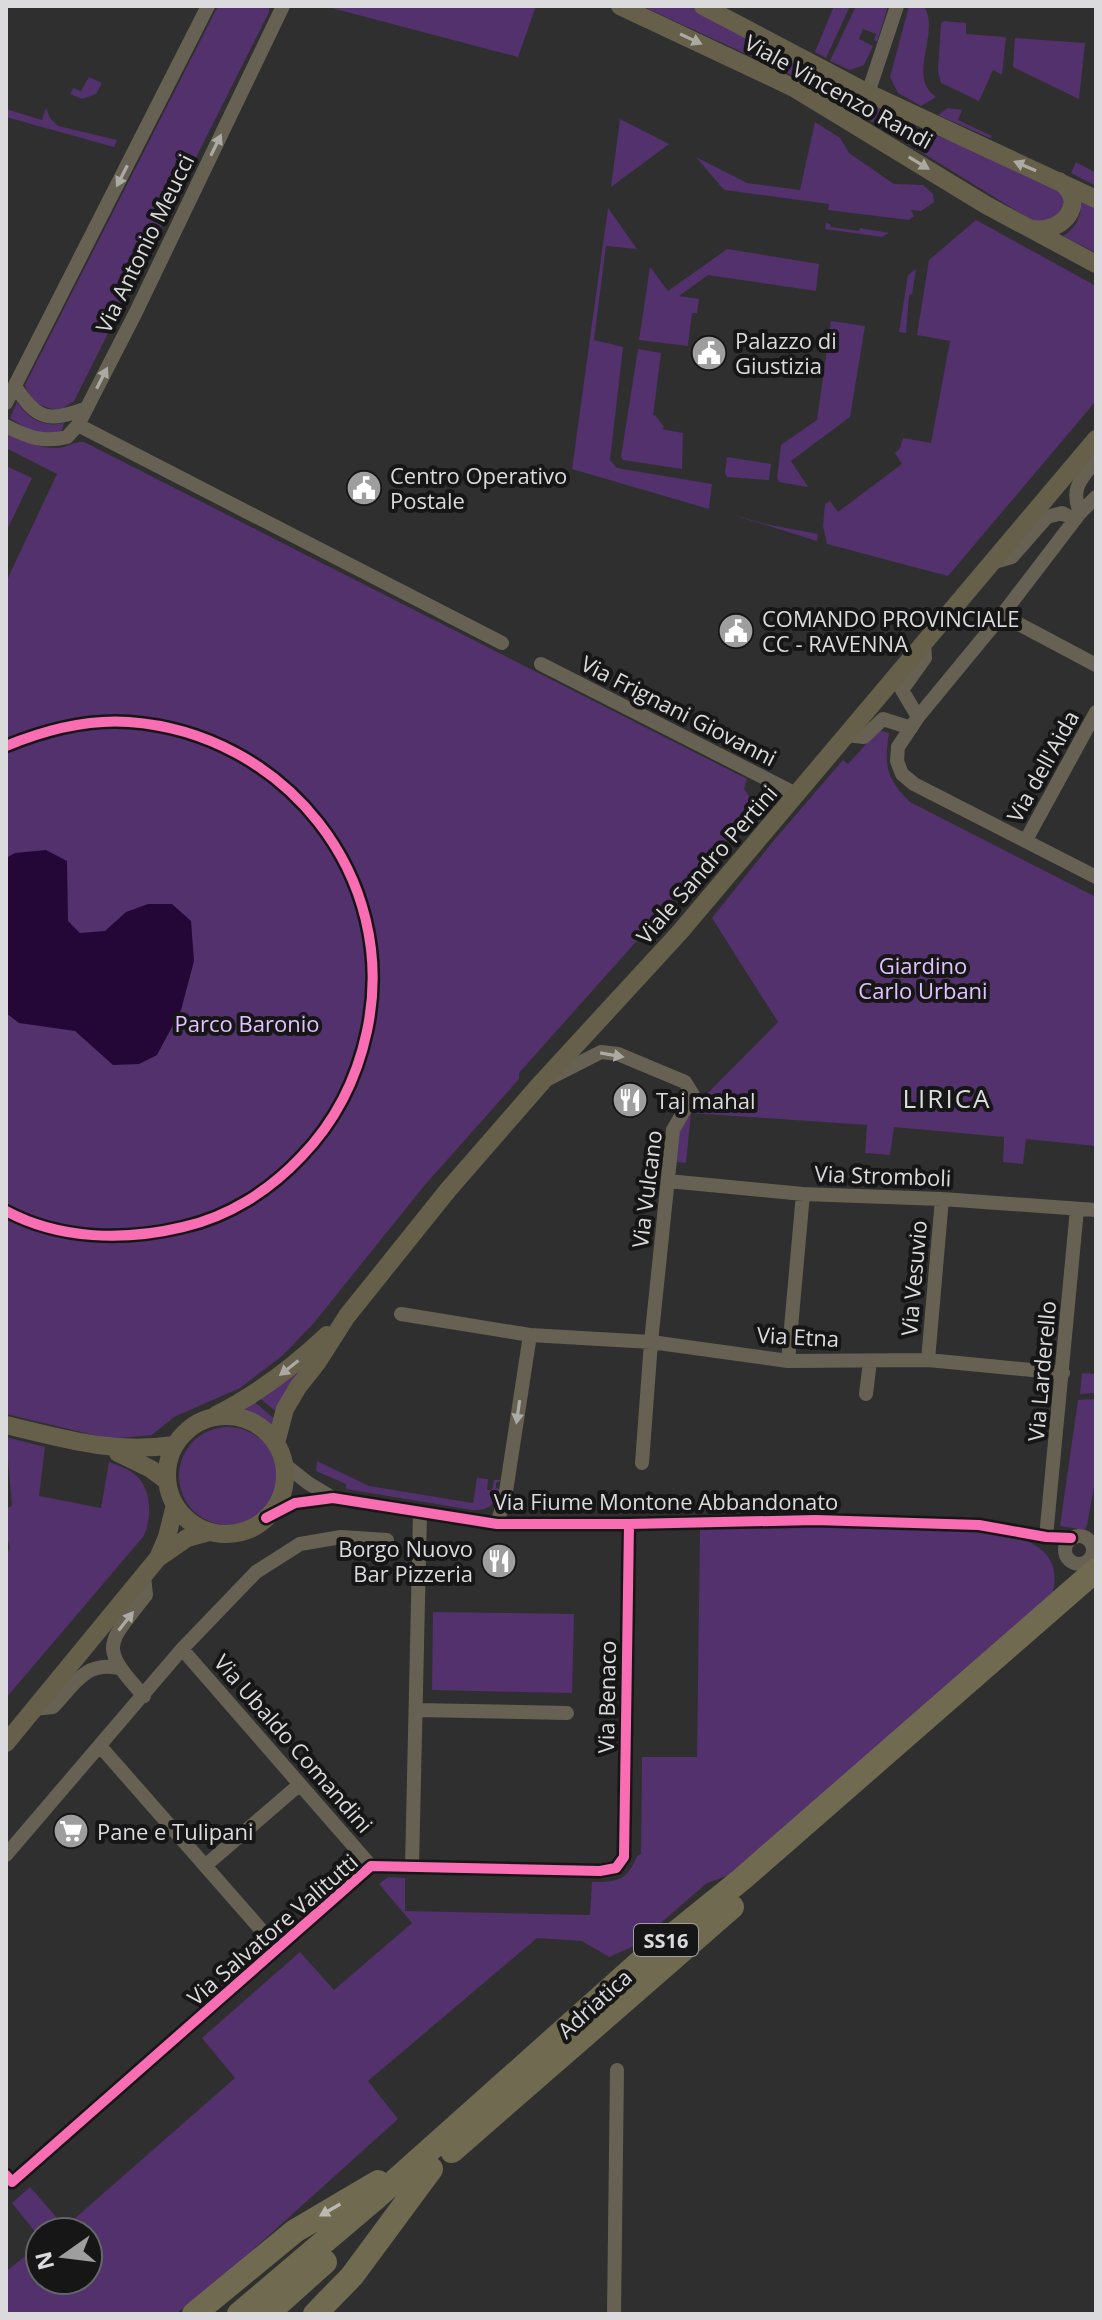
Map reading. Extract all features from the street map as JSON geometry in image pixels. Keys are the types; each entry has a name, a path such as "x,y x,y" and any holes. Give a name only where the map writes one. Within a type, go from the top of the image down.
{"highway":[{"name":"Adriatica","path":"267,2314 648,1955 742,1879 1096,1570"},
{"name":"Adriatica","path":"239,2314 426,2163 1096,1591"},
{"name":"SS16","path":"194,2314 295,2231 426,2163"},
{"name":"SS16","path":"315,2314 352,2276 426,2163"}],"main road":[{"name":"Viale Vincenzo Randi","path":"620,6 794,88 1029,228 1096,264"},
{"name":"Viale Vincenzo Randi","path":"703,6 868,93 1096,199"},
{"path":"1029,228 1053,228 1065,221 1071,195 1067,187 1055,179"},
{"name":"Viale Sandro Pertini","path":"276,1443 285,1409 347,1316 448,1190 680,932 1096,439"},
{"name":"Viale Sandro Pertini","path":"214,1416 252,1397 268,1385 347,1316"},
{"path":"214,1416 232,1416 249,1420 264,1429 276,1443 284,1464 285,1484 278,1503 266,1518 240,1533 209,1532 196,1526 175,1505 167,1481 168,1462 174,1445 191,1427 214,1416"},
{"path":"6,1425 108,1449 144,1465 167,1481"},
{"path":"108,1449 137,1450 174,1445"},
{"path":"6,1743 158,1558 175,1505"},
{"path":"158,1558 187,1538 209,1532"}],"street":[{"path":"6,403 208,6"},
{"path":"868,93 897,6"},
{"name":"Via Antonio Meucci","path":"78,425 136,312 281,8"},
{"path":"15,386 26,404 47,417 58,418 87,408"},
{"path":"6,426 31,439 43,441 67,437 78,425 502,643"},
{"path":"1078,516 1075,499 1077,486 1096,460"},
{"path":"1096,497 914,723 898,747 897,761 902,774 914,784 1096,877"},
{"path":"990,563 1012,557 1047,517 1062,513 1078,516"},
{"path":"1002,615 1096,665"},
{"path":"914,723 902,690 925,658 924,642"},
{"name":"Via Frignani Giovanni","path":"541,664 798,795"},
{"name":"Via dell'Aida","path":"1026,840 1096,712"},
{"path":"845,735 864,737 883,719 914,723"},
{"name":"Via Vulcano","path":"542,1082 601,1052 618,1054 685,1082 693,1095 673,1130 642,1463"},
{"name":"Via Stromboli","path":"668,1181 803,1194 942,1199 1096,1210"},
{"path":"788,1361 803,1194"},
{"name":"Via Vesuvio","path":"928,1360 942,1199"},
{"name":"Via Larderello","path":"1046,1537 1077,1209"},
{"name":"Via Etna","path":"401,1314 530,1335 651,1342 788,1361 928,1360 1063,1373"},
{"path":"497,1524 505,1498 530,1335"},
{"path":"866,1394 870,1361"},
{"name":"Via Fiume Montone Abbandonato","path":"284,1464 333,1498"},
{"name":"Via Fiume Montone Abbandonato","path":"266,1518 295,1503 333,1498 497,1524 830,1520 979,1525 1046,1537 1071,1538"},
{"path":"412,1867 420,1513"},
{"name":"Via Benaco","path":"616,1868 624,1857 629,1524"},
{"path":"1046,1537 1070,1562 1080,1565 1092,1556 1093,1547 1088,1539 1079,1536 1071,1538 1065,1545 1065,1554"},
{"path":"6,1855 182,1649 256,1572 300,1544 341,1537 387,1540"},
{"path":"144,1576 146,1595 115,1636 112,1651 118,1668 144,1696"},
{"name":"Via Ubaldo Comandini","path":"182,1649 371,1866"},
{"path":"34,1709 53,1707 90,1668 105,1665 118,1668"},
{"path":"417,1710 567,1713"},
{"path":"100,1746 278,1949"},
{"path":"206,1865 299,1785"},
{"name":"Via Salvatore Valitutti","path":"9,2178 371,1866 600,1871 616,1868"},
{"path":"614,2314 617,2070"}],"green space":[{"path":"218,6 269,6 269,12 74,401 60,410 43,406 30,396 25,385"},
{"path":"324,6 536,6 518,57"},
{"path":"642,6 689,6 914,126 1058,187 1063,194 1063,209 1052,221 1033,221 811,84"},
{"path":"834,6 850,6 826,58 815,52"},
{"path":"856,6 888,6 877,42 874,40 876,34 863,29 859,39 873,46 864,65 850,70 830,61"},
{"path":"909,6 924,6 928,17 924,78 936,97 921,106 898,93 890,77"},
{"path":"941,23 966,23 966,34 1006,37 1002,75 993,70 979,101 941,83 938,71"},
{"path":"1015,38 1085,43 1079,99 1013,67"},
{"path":"89,77 102,83 96,94 82,99 70,94 73,88 81,91"},
{"path":"46,108 58,126 117,140 114,147 6,117 6,109 42,120"},
{"path":"948,108 962,110 958,120 992,136 990,138 938,115"},
{"path":"620,119 669,144 611,187"},
{"path":"815,122 840,138 849,153 894,184 923,185 933,194 934,202 921,211 911,210 914,216 909,220 828,210 829,204 724,190 696,157 747,183 800,190"},
{"path":"1076,162 1096,173 1096,186 1071,173"},
{"path":"1081,199 1096,204 1096,253 1063,236 1078,220"},
{"path":"608,208 637,249 606,246 594,340 623,347 610,460 617,468 712,484 709,509 572,469"},
{"path":"976,220 1096,286 1096,401 948,576 827,544 823,526 825,504 830,501 838,512 902,464 895,453 903,438 931,443 950,341 917,335 929,260"},
{"path":"826,223 831,227 889,233 882,237 825,229"},
{"path":"727,249 819,264 816,291 708,275 679,296 699,299 697,313 692,313 688,346 639,340 650,267 668,291"},
{"path":"916,269 912,294 909,295 906,333 899,332 908,275"},
{"path":"831,321 865,326 850,417 791,461 808,487 779,482 781,445 817,420"},
{"path":"638,349 661,353 653,416 664,427 662,429 683,433 682,469 623,460 621,457"},
{"path":"17,402 37,421 64,423 62,430 42,433 16,422 10,418"},
{"name":"Parco Baronio","path":"6,432 51,448 84,442 747,779 744,789 751,804 750,814 519,1073 519,1079 424,1186 313,1324 282,1356 240,1388 174,1417 152,1435 110,1439 6,1414 6,582 57,474 6,448"},
{"path":"727,457 771,464 769,480 727,477"},
{"path":"6,466 32,478 6,532"},
{"path":"724,512 818,534 817,541"},
{"name":"Giardino Carlo Urbani","path":"879,730 889,733 887,763 891,778 910,802 1096,897 1096,1146 1026,1139 1023,1164 1003,1162 1004,1137 894,1127 890,1155 865,1153 867,1125 691,1113 686,1163 675,1162 679,1129 693,1108 778,1022 712,918 843,760 848,764"},
{"path":"318,1351 278,1413 258,1397"},
{"path":"1082,1373 1096,1374 1096,1393 1080,1394"},
{"path":"1096,1399 1096,1476 1087,1525 1085,1530 1060,1526 1078,1400"},
{"path":"253,1401 276,1420 274,1430 263,1420 235,1411"},
{"path":"228,1427 247,1431 263,1441 273,1457 277,1476 273,1495 263,1511 247,1521 228,1525 209,1521 193,1511 183,1495 179,1476 183,1457 193,1441 209,1431"},
{"path":"6,1437 45,1447 39,1496 101,1508 109,1462 139,1479 147,1494 149,1512 143,1537 6,1698 6,1555 10,1548 6,1534 6,1508 12,1506"},
{"path":"317,1461 369,1486 473,1503 477,1478 488,1479 487,1490 492,1490 494,1480 501,1480 496,1483 496,1488 500,1489 491,1506 472,1510 346,1489 346,1484 316,1471"},
{"path":"909,1527 1006,1534 1028,1542 1045,1554 1054,1571 1052,1595 735,1873 707,1883 634,1946 609,1957 582,1941 537,1938 368,2081 398,2119 236,2265 176,2314 6,2314 6,2271 24,2257 24,2296 104,2296 104,2216 78,2216 235,2078 202,2038 300,1952 334,1990 412,1923 379,1884 388,1877 405,1878 405,1911 590,1915 592,1882 615,1880 629,1871 641,1854 642,1757 697,1757 700,1529"},
{"path":"433,1612 574,1614 572,1693 432,1690"},
{"path":"30,2187 55,2216 24,2218 12,2203"}],"shaded area":[{"path":"46,850 67,861 68,921 80,933 105,931 126,912 148,904 172,904 191,921 194,961 181,1010 157,1055 139,1064 113,1065 75,1031 19,1023 6,1013 6,858 15,853"}],"cycle path":[{"path":"6,746 66,727 98,722 129,722 185,732 236,753 281,784 318,822 347,868 366,919 373,974 367,1031 343,1098 324,1129 301,1157 247,1201 200,1223 161,1232 116,1236 48,1228 6,1211"},
{"path":"266,1518 295,1503 333,1498 497,1524 815,1520 979,1525 1046,1537 1071,1538"},
{"path":"6,2175 12,2182 371,1866 600,1871 616,1868 624,1857 629,1524"}],"place":[{"name":"Palazzo di Giustizia","path":"709,353"},
{"name":"Centro Operativo Postale","path":"364,488"},
{"name":"COMANDO PROVINCIALE CC - RAVENNA","path":"736,631"},
{"name":"Taj mahal","path":"630,1100"},
{"name":"Borgo Nuovo Bar Pizzeria","path":"499,1561"},
{"name":"Pane e Tulipani","path":"71,1831"}],"district":[{"name":"LIRICA","path":"947,1098"}]}
